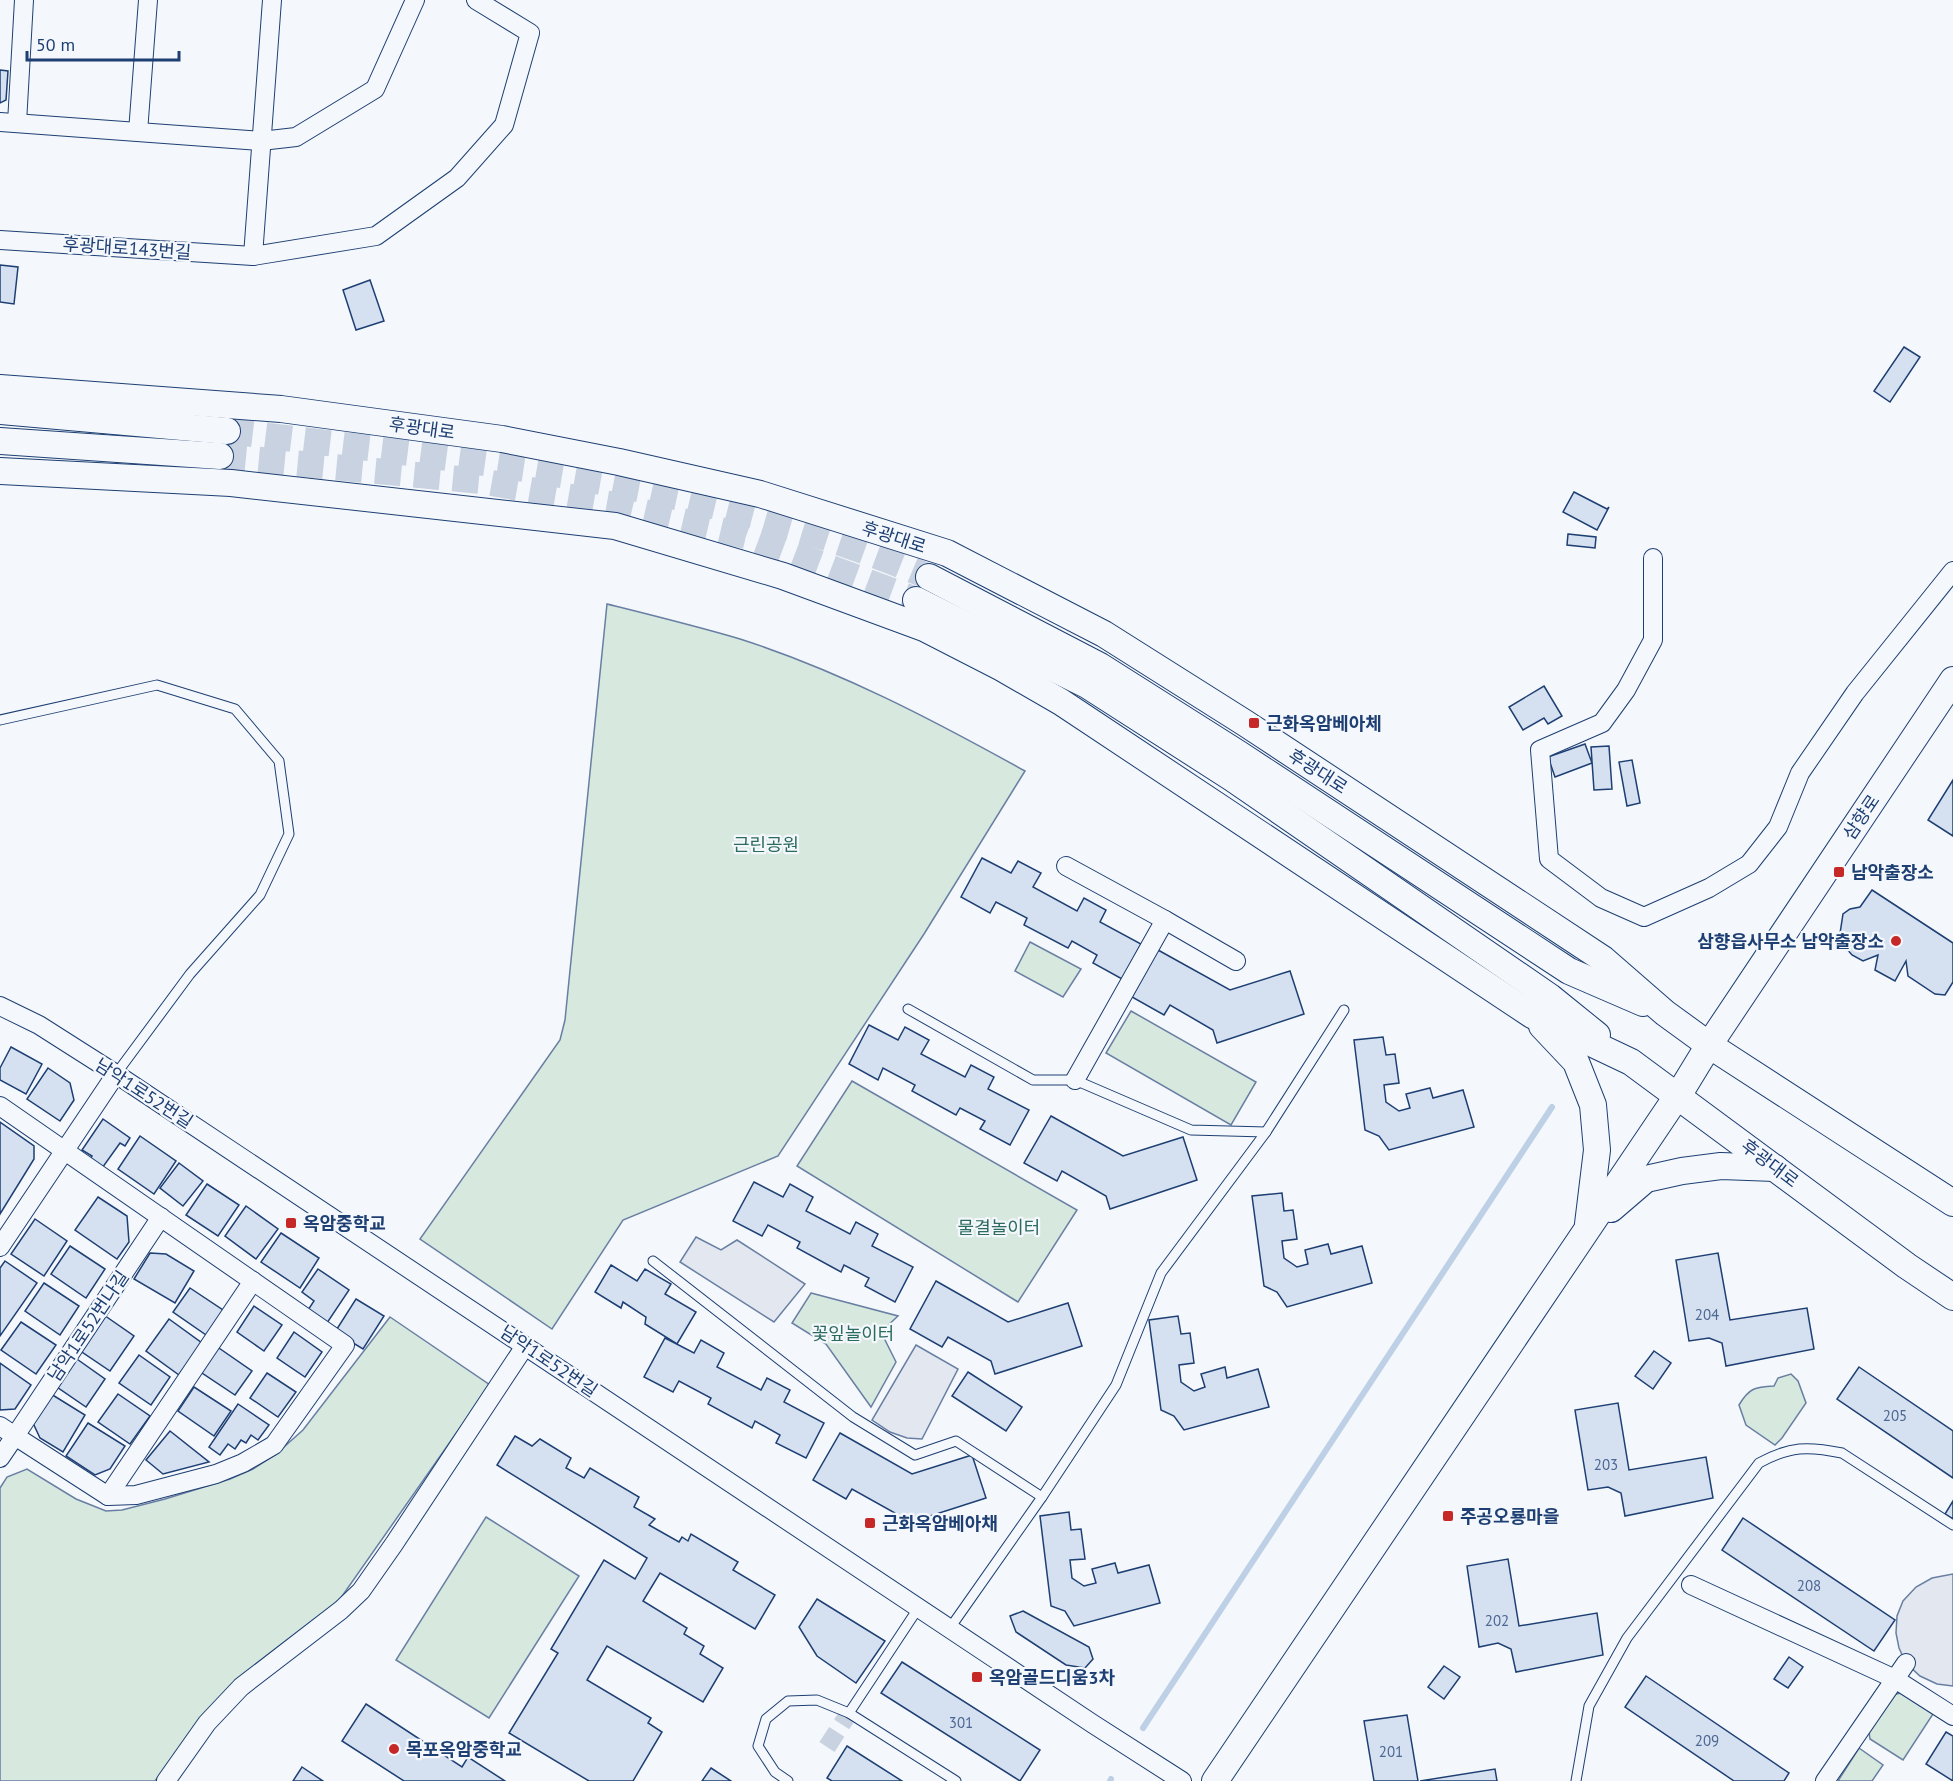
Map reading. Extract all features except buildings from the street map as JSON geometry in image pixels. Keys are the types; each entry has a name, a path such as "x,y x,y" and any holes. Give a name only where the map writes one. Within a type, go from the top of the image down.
{"street":[{"path":"19,0 9,123 261,141 296,137 375,89 415,0"},
{"path":"138,132 148,0"},
{"path":"253,256 272,0"},
{"name":"후광대로143번길","path":"0,240 253,256 376,236 457,178 504,125 530,33 476,0"},
{"name":"후광대로","path":"0,388 281,409 502,439 619,462 760,494 947,553 1104,634 1245,723 1603,959 1665,1013 1709,1045 1950,1202"},
{"path":"0,411 226,431"},
{"path":"0,441 220,456"},
{"name":"후광대로","path":"0,471 231,483 615,526 783,576 924,628 1002,668 1061,702 1532,1015 1684,1085 1775,1168 1907,1266 1953,1297"},
{"path":"1653,558 1653,640 1626,690 1602,723 1540,750 1549,859 1601,898 1644,916 1709,888 1749,864 1778,826 1800,773 1855,693 1953,571"},
{"name":"후광대로","path":"929,577 1100,666 1239,754 1569,971 1665,1013"},
{"name":"후광대로","path":"916,600 1087,685 1212,766 1550,997 1631,1062"},
{"name":"삼향로","path":"1215,1781 1684,1085 1953,680"},
{"path":"1066,866 1236,961"},
{"path":"1075,1080 1165,920"},
{"name":"남악1로52번길","path":"0,1006 39,1025 116,1074 1182,1781"},
{"path":"1532,1015 1576,1062 1593,1105 1597,1150 1587,1228"},
{"path":"0,1247 116,1074"},
{"path":"0,1106 345,1345 274,1445 216,1474 136,1495 108,1496 7,1431"},
{"path":"1587,1228 1646,1179 1721,1166 1775,1168"},
{"name":"남악1로52번나길","path":"0,1458 7,1431 161,1217"},
{"name":"후광대로","path":"1907,1266 1953,1284"},
{"path":"108,1496 253,1281"},
{"path":"166,1781 207,1723 241,1687 323,1624 361,1591 525,1346"},
{"path":"1690,1585 1895,1679 1953,1716"},
{"path":"1825,1781 1906,1663"}],"lane":[{"path":"0,720 157,685 235,710 279,761 289,834 260,895 190,974 116,1074"},
{"path":"908,1009 1033,1080 1075,1080 1191,1130 1266,1132"},
{"path":"950,1628 1042,1497 1116,1385 1161,1273 1266,1132 1344,1010"},
{"path":"653,1261 853,1417 915,1455 956,1440 1042,1497"},
{"path":"1576,1781 1589,1706 1627,1638 1759,1463 1778,1452 1800,1447 1820,1448 1842,1453 1953,1525"},
{"path":"849,1713 919,1607"},
{"path":"788,1781 775,1772 758,1746 766,1719 788,1701 817,1700 849,1713 956,1781"}],"green space":[{"name":"근린공원","path":"607,604 740,639 814,666 921,715 1025,771 924,934 778,1156 623,1220 552,1329 420,1239 560,1040 565,1020"},
{"path":"1030,942 1081,969 1063,997 1015,971"},
{"path":"1131,1011 1256,1082 1231,1125 1106,1053"},
{"name":"물결놀이터","path":"852,1081 1077,1210 1018,1302 797,1166"},
{"name":"꽃잎놀이터","path":"811,1293 898,1316 881,1332 896,1362 871,1407 826,1344 792,1323"},
{"path":"390,1317 490,1385 338,1602 209,1711 155,1781 0,1781 0,1488 7,1477 27,1469 76,1499 106,1511 122,1510 165,1499 230,1479 253,1469 275,1455 303,1430"},
{"path":"1791,1374 1798,1381 1806,1403 1775,1445 1746,1425 1739,1405 1753,1390 1774,1386 1778,1378"},
{"path":"486,1517 579,1576 489,1718 396,1660"},
{"path":"1901,1693 1933,1714 1903,1760 1870,1739 1868,1725 1887,1696"},
{"path":"1859,1748 1883,1765 1872,1781 1838,1781"}],"shaded area":[{"path":"696,1237 721,1250 737,1240 805,1284 774,1322 680,1262"},
{"path":"916,1345 958,1369 922,1439 907,1438 890,1432 872,1420"},
{"path":"1953,1574 1953,1686 1937,1684 1920,1676 1906,1663 1899,1648 1896,1633 1897,1616 1903,1601 1916,1587 1932,1578"}],"waterway":[{"path":"1143,1728 1552,1107"}],"tunnel":[{"path":"227,431 495,465 672,496 759,518 845,544 929,577"},
{"path":"220,456 480,481 610,504 746,536 916,600"},
{"path":"827,1747 849,1713"}],"place":[{"name":"근화옥암베아체","path":"1254,723"},
{"name":"남악출장소","path":"1839,872"},
{"name":"삼향읍사무소 남악출장소","path":"1896,941"},
{"name":"옥암중학교","path":"291,1223"},
{"name":"주공오룡마을","path":"1448,1516"},
{"name":"근화옥암베아채","path":"870,1523"},
{"name":"옥암골드디움3차","path":"977,1677"},
{"name":"목포옥암중학교","path":"394,1749"}]}
